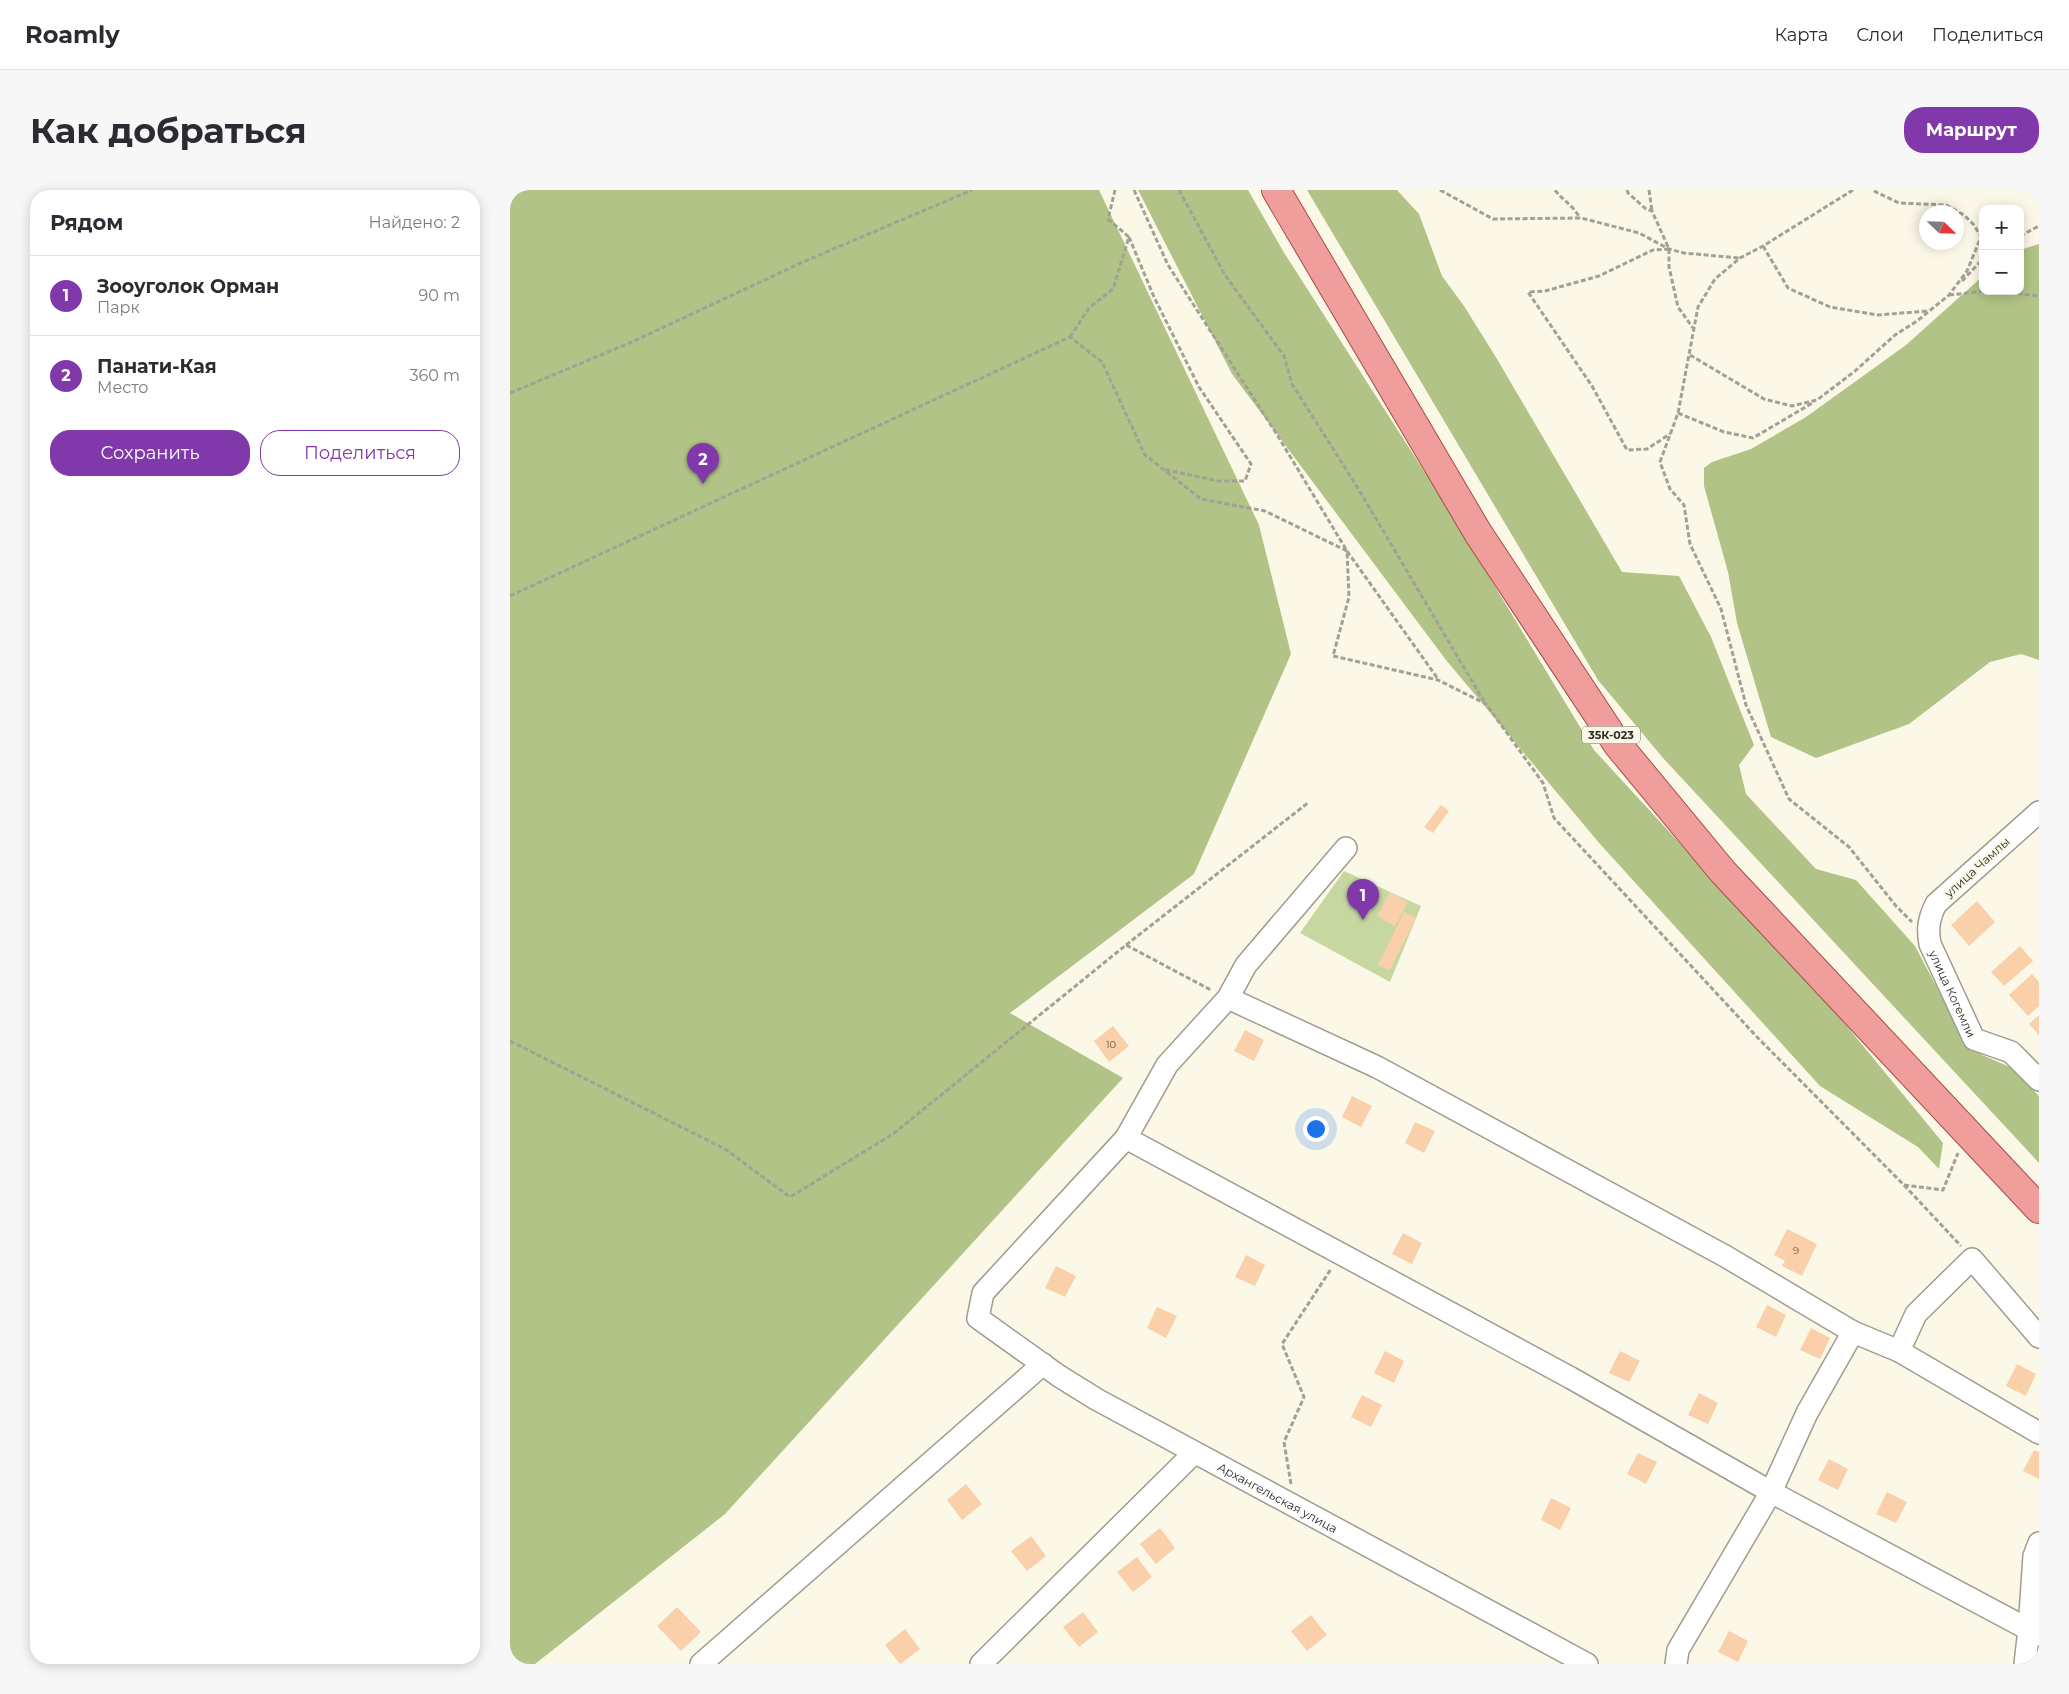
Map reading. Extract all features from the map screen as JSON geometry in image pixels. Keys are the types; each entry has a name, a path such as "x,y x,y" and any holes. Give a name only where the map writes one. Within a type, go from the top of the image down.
{"main road":[{"name":"35К-023","path":"1276,190 1478,533 1618,746 1723,872 2039,1209"}],"street":[{"name":"улица Чамлы","path":"1928,930 1930,916 1936,904 2039,812"},
{"path":"1346,848 1246,965 1228,998 1167,1066 1126,1138 1571,1378 1771,1492 2034,1632"},
{"name":"улица Когемли","path":"1928,930 1930,944 1974,1039 2011,1052 2039,1080"},
{"path":"1228,998 1377,1067 1725,1256 1853,1332 1899,1350 2039,1433"},
{"name":"Архангельская улица","path":"1126,1138 982,1292 978,1318 1096,1399 1588,1664"},
{"path":"1899,1350 1916,1314 1972,1259 2039,1337"},
{"path":"1676,1664 1678,1650 1771,1492 1807,1413 1853,1332"},
{"path":"700,1664 1043,1364"},
{"path":"981,1664 1194,1453"},
{"path":"2024,1664 2034,1632 2034,1556 2039,1543"}],"path":[{"path":"510,393 634,341 803,262 972,190"},
{"path":"1115,190 1108,219 1129,237 1154,298 1199,387 1252,464 1245,481 1218,481 1162,469"},
{"path":"1134,190 1168,265 1276,433 1347,551 1438,680"},
{"path":"1179,190 1225,275 1284,356 1292,384 1356,485 1486,704 1543,783 1554,818 1758,1038 1904,1185 1972,1259"},
{"path":"1440,190 1492,219 1581,218 1639,233 1669,249 1684,253 1740,258"},
{"path":"1555,190 1573,206 1581,218"},
{"path":"1627,190 1646,209 1652,211"},
{"path":"1649,190 1652,211 1669,249 1668,267 1678,306 1693,328"},
{"path":"1853,190 1764,246 1740,258 1715,279 1698,307 1678,413 1660,462 1670,489 1684,505 1690,544 1721,609 1746,705 1788,798 1850,847 1909,921 1928,930"},
{"path":"1872,190 1899,202 1946,205 1964,216 1974,225 1981,237 1967,271 1949,294"},
{"path":"2024,234 2039,226"},
{"path":"510,596 1070,337 1089,308 1113,289 1129,237"},
{"path":"1764,246 1788,288 1830,308 1878,315 1927,311"},
{"path":"1669,249 1653,250 1599,276 1544,292 1528,292 1592,386 1626,450 1647,449 1670,434"},
{"path":"1678,413 1724,432 1753,438 1817,400 1894,336 1917,321 1949,294 1979,263"},
{"path":"1949,294 1979,292"},
{"path":"2024,294 2039,296"},
{"path":"1070,337 1102,362 1145,456 1201,499 1265,511 1347,551"},
{"path":"1690,354 1764,399 1792,406 1817,400"},
{"path":"1347,551 1349,597 1333,656 1438,680 1486,704"},
{"path":"510,1041 725,1148 790,1197 894,1134 1126,945 1308,802"},
{"path":"1126,945 1228,998"},
{"path":"1904,1185 1942,1190 1960,1147 1970,1136"},
{"path":"1294,1507 1284,1442 1304,1397 1282,1344 1342,1253"}],"green space":[{"path":"510,190 1099,190 1259,525 1291,654 1194,874 1010,1013 1123,1078 725,1514 535,1664 510,1664"},
{"path":"1138,190 1248,190 1283,251 1445,504 1594,750 1836,1013 1943,1143 1939,1169 1918,1147 1820,1086 1600,844 1446,660 1232,374"},
{"path":"1307,190 1397,190 1419,214 1442,276 1464,306 1497,359 1622,572 1679,576 1711,637 1754,745 1739,765 1746,794 1816,869 1856,880 1915,946 1962,1035 1982,1055 2010,1067 2039,1096 2039,1163 1663,758 1598,680"},
{"path":"2039,244 2039,660 2021,654 1990,662 1909,724 1816,758 1771,737 1737,623 1728,572 1704,486 1704,468 1712,462 1751,449 1806,417 1906,345 1979,280 1979,295 2024,295 2024,249"},
{"path":"1344,871 1421,906 1390,982 1300,933"}],"building":[{"path":"1441,805 1449,811 1433,833 1424,827"},
{"path":"1390,892 1408,902 1395,926 1377,916"},
{"path":"1977,901 1995,922 1969,946 1951,925"},
{"path":"1404,912 1416,918 1390,970 1378,965"},
{"path":"2020,946 2033,961 2004,986 1991,972"},
{"path":"2032,974 2039,982 2039,1006 2028,1016 2009,995"},
{"path":"2039,1015 2039,1035 2029,1024"},
{"path":"1113,1026 1129,1046 1109,1062 1094,1041"},
{"path":"1245,1030 1264,1040 1254,1061 1234,1051"},
{"path":"1352,1096 1372,1106 1361,1127 1342,1117"},
{"path":"1415,1122 1435,1131 1424,1153 1405,1143"},
{"path":"1787,1229 1817,1244 1802,1276 1782,1266 1785,1261 1774,1255"},
{"path":"1403,1233 1422,1243 1412,1264 1392,1254"},
{"path":"1246,1255 1265,1265 1255,1286 1235,1277"},
{"path":"1056,1266 1076,1276 1065,1297 1045,1288"},
{"path":"1767,1305 1786,1315 1776,1337 1756,1327"},
{"path":"1157,1307 1177,1316 1166,1338 1147,1328"},
{"path":"1811,1328 1830,1338 1820,1359 1800,1350"},
{"path":"1385,1351 1404,1361 1394,1383 1374,1373"},
{"path":"1620,1351 1640,1361 1629,1382 1609,1373"},
{"path":"2017,1364 2036,1374 2026,1396 2006,1386"},
{"path":"1699,1393 1718,1403 1708,1424 1688,1415"},
{"path":"1362,1395 1382,1405 1371,1427 1351,1417"},
{"path":"2034,1450 2039,1452 2039,1479 2023,1471"},
{"path":"1638,1453 1657,1462 1646,1484 1627,1474"},
{"path":"1829,1459 1848,1469 1838,1490 1818,1480"},
{"path":"966,1484 982,1504 962,1520 947,1500"},
{"path":"1887,1492 1907,1502 1896,1523 1876,1514"},
{"path":"1551,1498 1571,1508 1560,1530 1541,1520"},
{"path":"1160,1528 1175,1548 1156,1564 1140,1544"},
{"path":"1031,1536 1046,1556 1027,1571 1011,1551"},
{"path":"1137,1557 1152,1577 1133,1592 1117,1572"},
{"path":"677,1607 701,1632 681,1651 657,1626"},
{"path":"1083,1612 1098,1632 1079,1647 1063,1627"},
{"path":"1311,1615 1327,1635 1307,1651 1291,1631"},
{"path":"905,1629 920,1649 900,1664 885,1645"},
{"path":"1729,1631 1748,1641 1738,1662 1718,1652"}],"place":[{"name":"Панати-Кая","path":"703,484"},
{"name":"Зооуголок Орман","path":"1363,920"}]}
